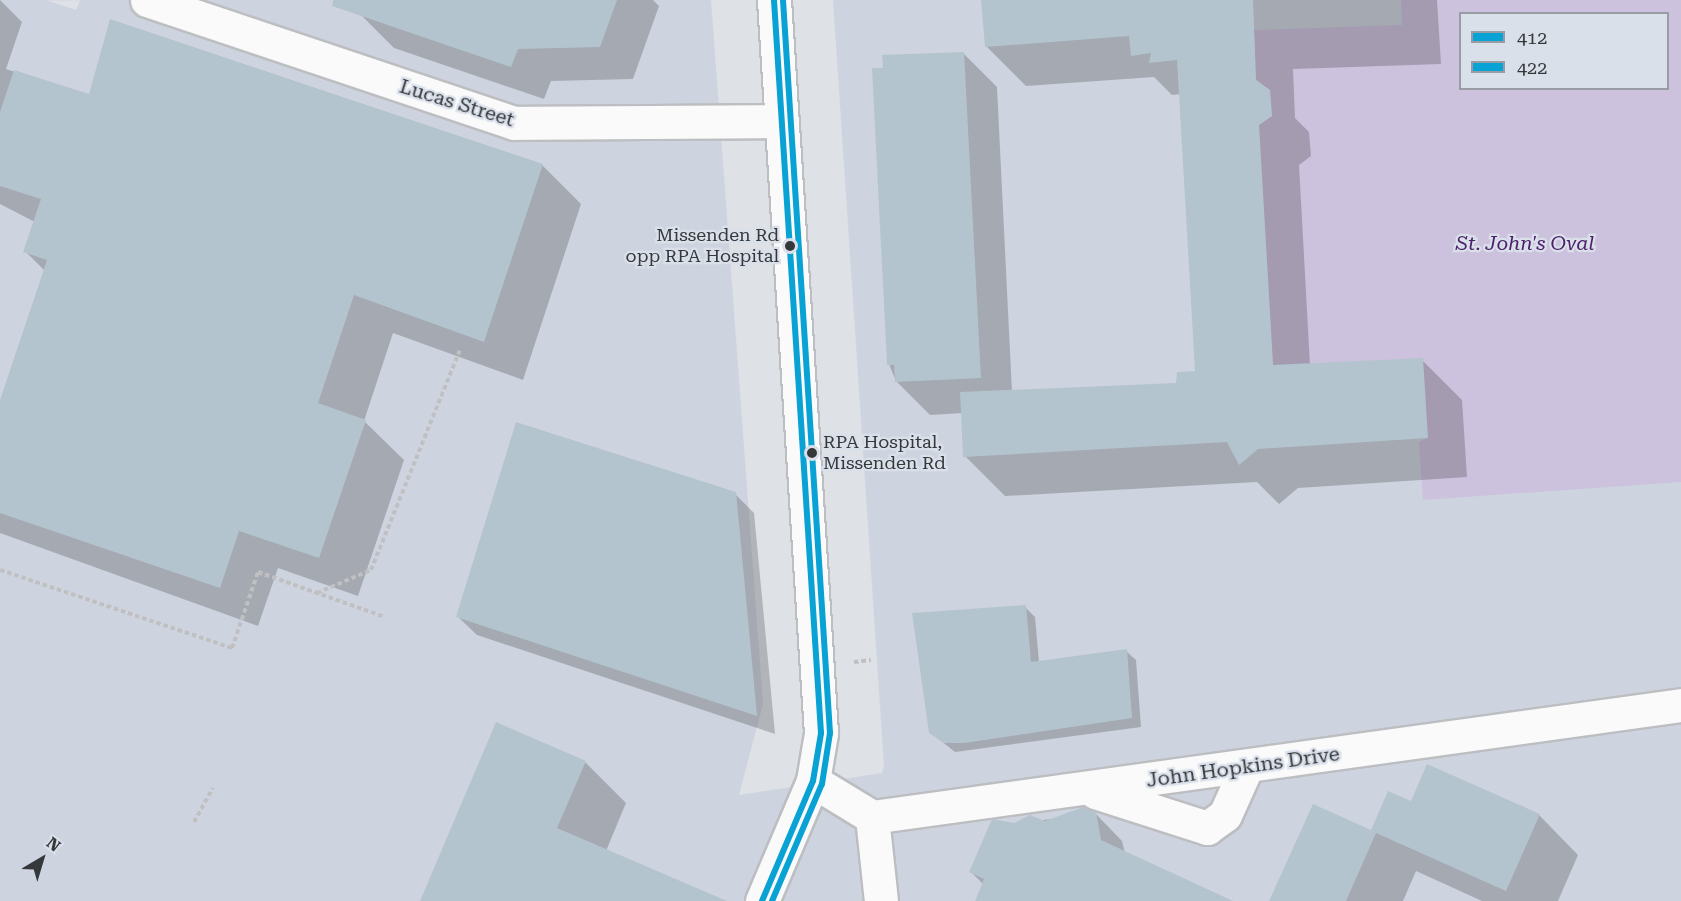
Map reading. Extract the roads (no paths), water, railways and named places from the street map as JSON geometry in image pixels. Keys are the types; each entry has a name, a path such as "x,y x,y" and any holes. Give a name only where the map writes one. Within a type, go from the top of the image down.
{"street":[{"name":"Lucas Street","path":"147,0 514,123 782,121"},
{"path":"762,901 813,781 821,734 774,0"},
{"name":"John Hopkins Drive","path":"872,817 1681,705"},
{"path":"1086,789 1207,828 1225,815 1247,766"},
{"path":"813,781 872,817 881,901"}],"place":[{"name":"Missenden Rd opp RPA Hospital","path":"790,246"},
{"name":"RPA Hospital, Missenden Rd","path":"812,453"}],"park label":[{"name":"St. John's Oval","path":"1525,243"}]}
